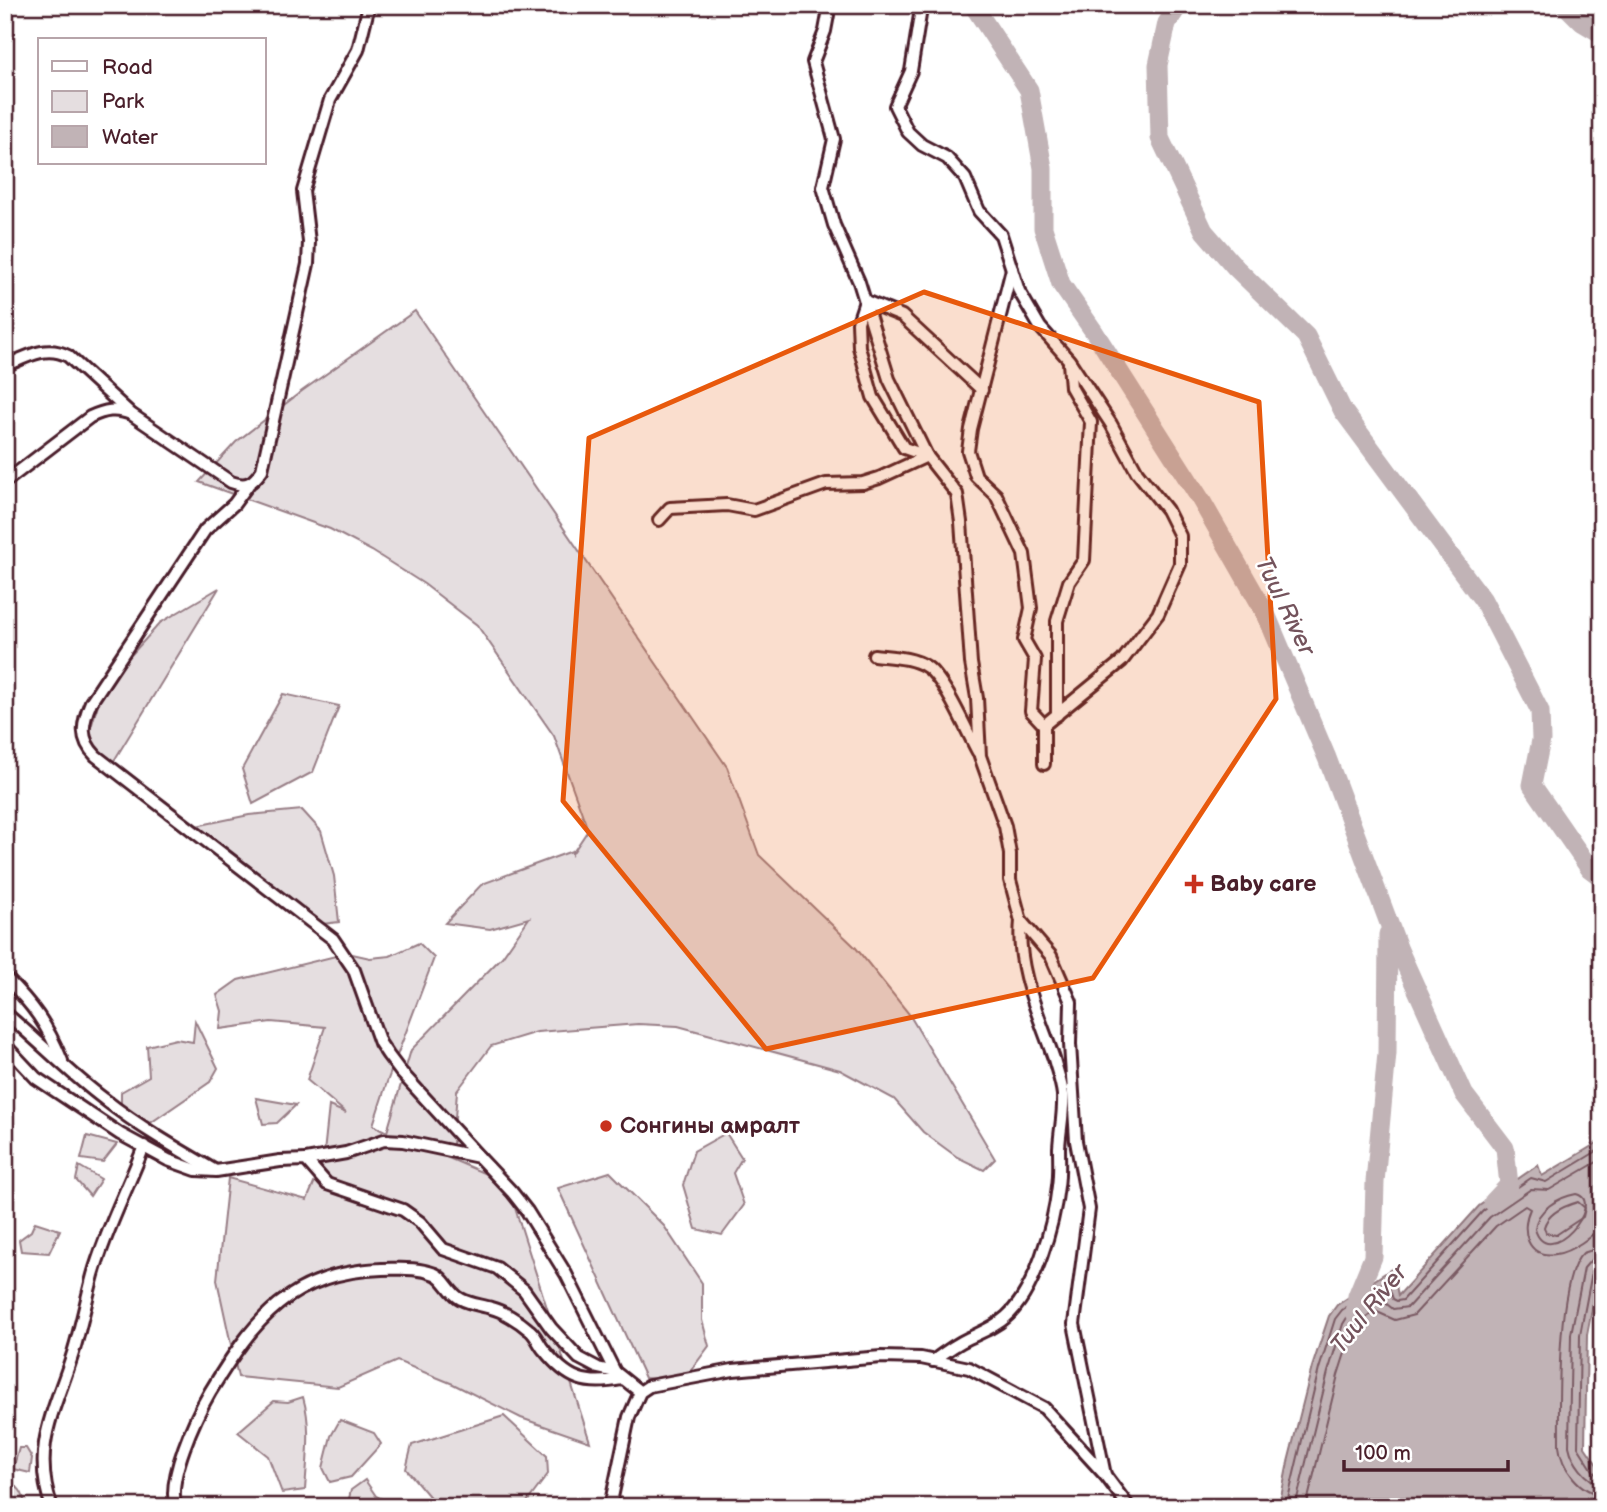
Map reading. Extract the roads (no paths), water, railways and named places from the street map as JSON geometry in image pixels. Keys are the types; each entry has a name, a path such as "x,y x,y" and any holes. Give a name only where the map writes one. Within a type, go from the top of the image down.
{"street":[{"path":"369,5 358,50 330,100 303,191 309,242 308,264 262,470 234,504 205,530 90,702 84,720 84,738 96,756 333,939 354,970 380,1043 400,1071 512,1192 544,1237 619,1376"},
{"path":"826,5 828,15 825,31 813,62 834,139 823,187 834,225 865,301 889,379 927,456 957,494 980,756"},
{"path":"918,5 921,9 911,71 895,106 908,132 922,145 947,158 965,178 979,211 1001,235 1019,291 1040,327 1069,360 1111,424 1137,472 1167,510 1180,536 1180,564 1158,614 1122,661 1044,725"},
{"path":"1012,270 971,429 968,451 976,476 996,495 1024,554 1031,608 1024,640 1035,659 1031,711 1044,725 1044,764"},
{"path":"865,301 902,316 982,390"},
{"path":"865,301 858,322 859,347 873,397 904,448 927,456"},
{"path":"5,366 45,351 61,352 131,414 231,482 247,485"},
{"path":"1057,715 1056,621 1069,582 1084,560 1091,422 1071,387 1069,360"},
{"path":"5,482 90,417 102,411 119,410 131,414"},
{"path":"659,520 670,508 683,505 727,505 754,510 825,484 863,483 927,456"},
{"path":"874,655 904,658 928,668 948,695 980,756 1005,826 1010,854 1010,880 1021,921 1019,939 1024,965 1036,1014 1054,1060 1062,1092 1063,1119 1058,1186 1044,1250 1034,1276 1008,1317 990,1329 951,1347 933,1361"},
{"path":"1021,921 1051,956 1071,1002 1070,1044 1076,1141 1089,1209 1074,1324 1105,1475"},
{"path":"5,977 26,998 49,1030 62,1061"},
{"path":"5,1013 62,1061 74,1076 106,1101 150,1132 216,1171"},
{"path":"5,1045 36,1078 92,1117 169,1160 196,1170 216,1171 280,1161 306,1160 357,1150 384,1140 403,1141 479,1157"},
{"path":"52,1507 44,1486 43,1460 48,1426 74,1351 94,1273 144,1146"},
{"path":"306,1160 327,1184 403,1210 420,1222 443,1250 497,1268 524,1290 551,1328 579,1357 619,1376 640,1392"},
{"path":"176,1507 175,1480 195,1417 225,1367 253,1326 281,1301 330,1275 416,1269 438,1275 458,1298 495,1309 528,1328 560,1368 578,1381 602,1383 619,1376"},
{"path":"610,1507 629,1417 640,1392 649,1386 733,1370 881,1357 933,1361 969,1368 1044,1408 1105,1475 1129,1507"}],"water":[{"path":"1602,1140 1602,1256 1587,1335 1585,1447 1602,1472 1602,1507 1279,1507 1312,1367 1329,1316 1337,1305 1393,1268 1398,1296 1479,1206 1538,1165 1542,1176"}],"waterway":[{"name":"Tuul River","path":"973,5 1029,90 1043,168 1043,228 1061,284 1201,500 1266,614 1327,758 1399,950 1464,1094 1505,1148 1509,1185 1493,1202"},
{"name":"Tuul River","path":"1179,5 1167,23 1158,65 1160,138 1204,231 1236,268 1306,336 1343,411 1483,600 1540,711 1541,740 1532,785 1590,869 1602,878"},
{"name":"Tuul River","path":"1565,5 1582,22 1602,34"},
{"path":"1355,1313 1357,1296 1373,1257 1375,1182 1387,1053 1388,934"}],"place":[{"name":"Baby care","path":"1194,884"},
{"name":"Сонгины амралт","path":"606,1126"}]}
